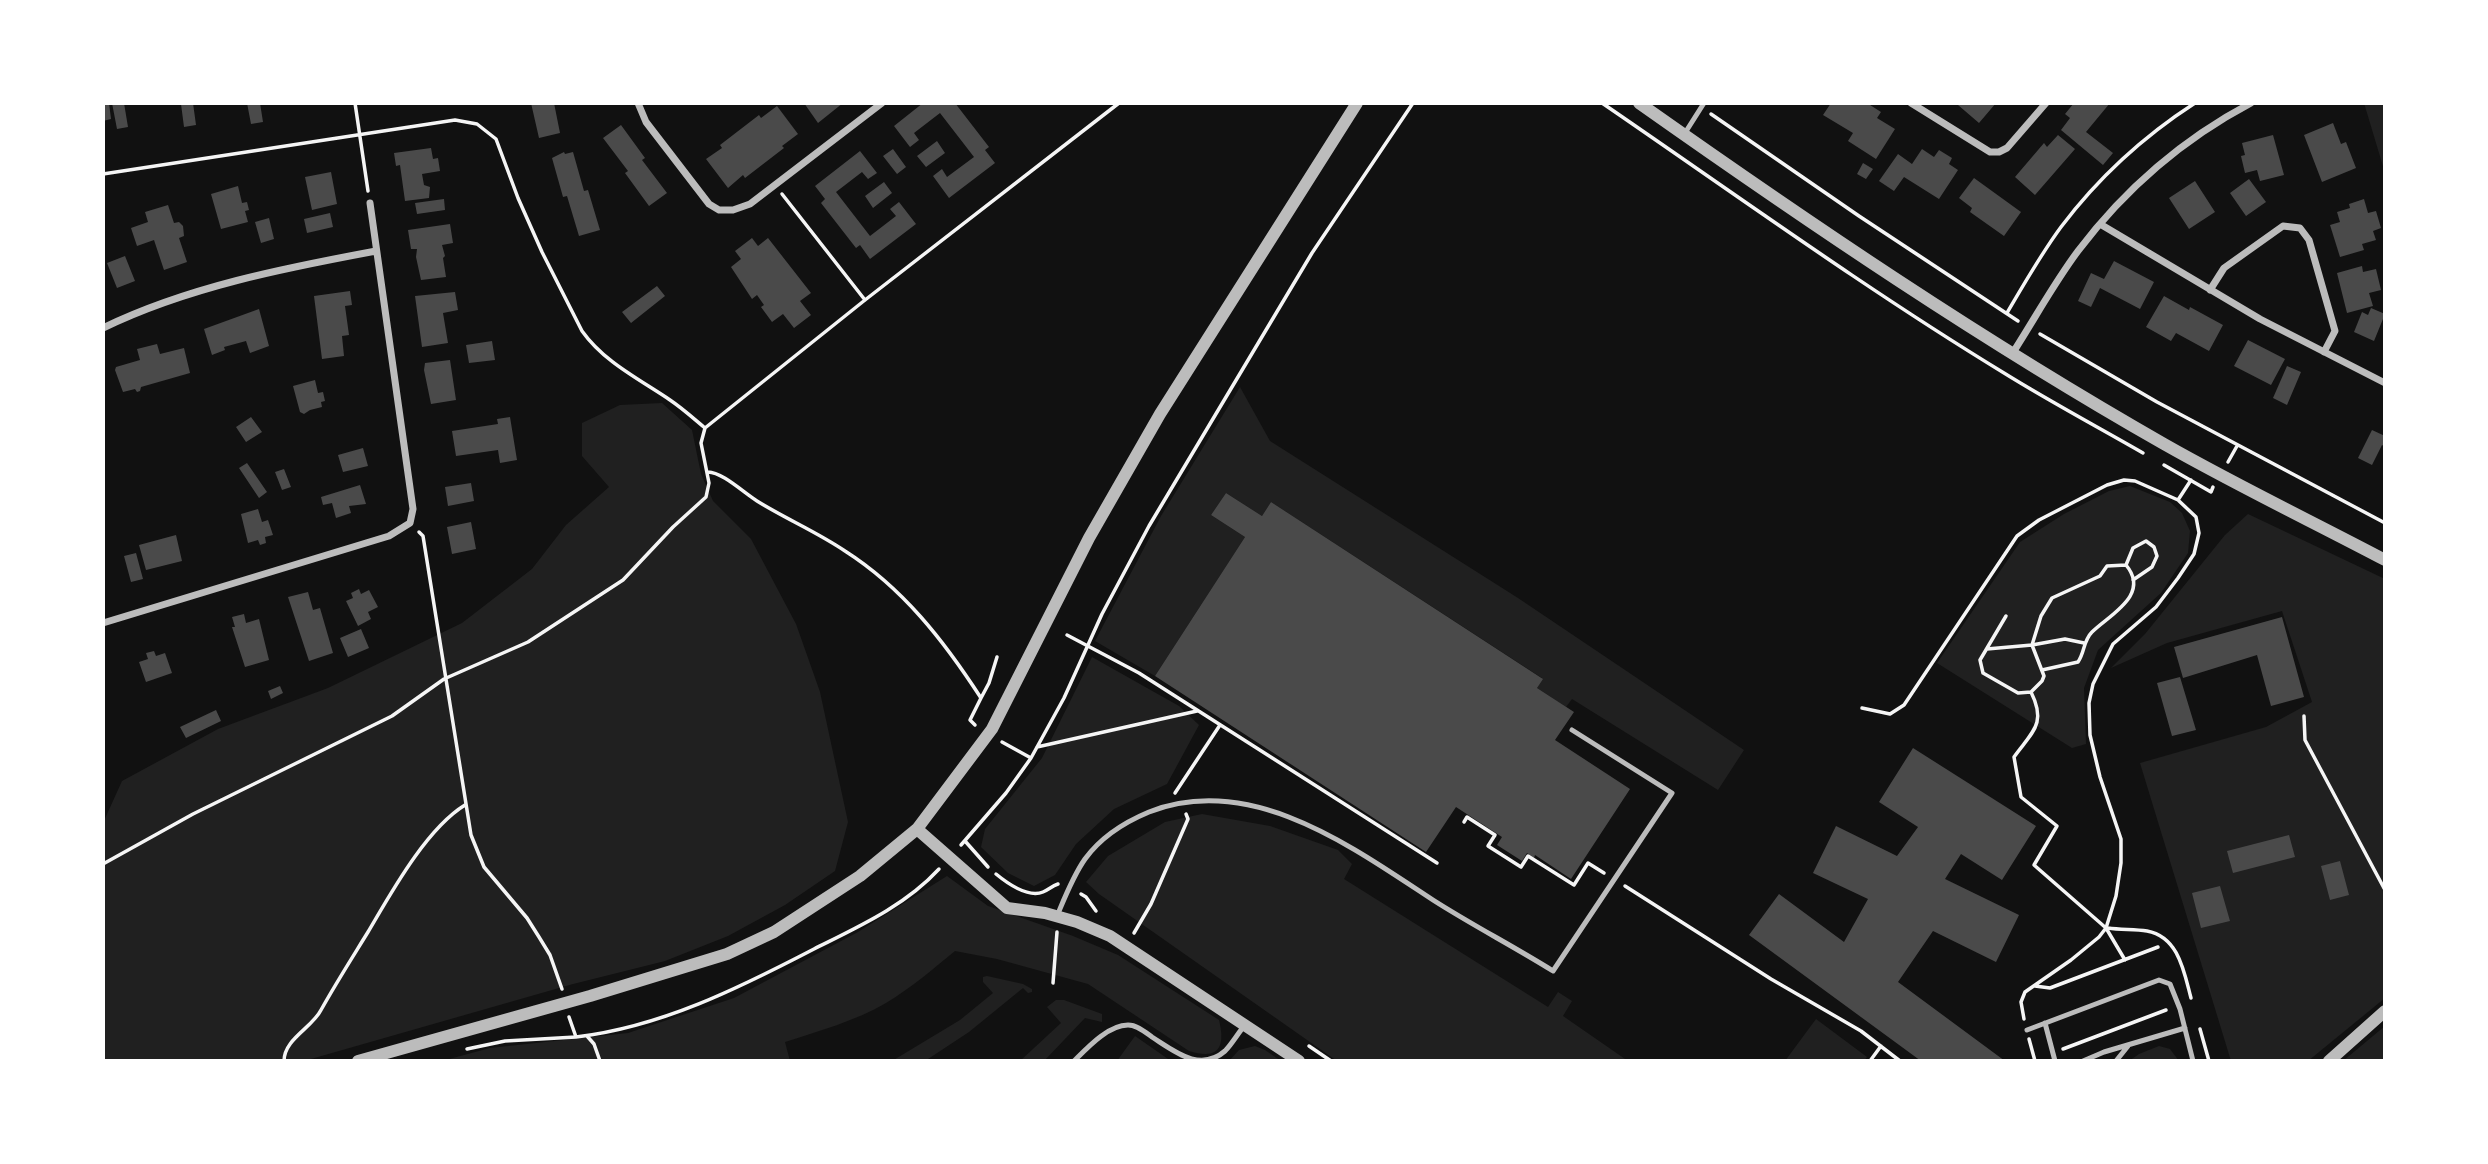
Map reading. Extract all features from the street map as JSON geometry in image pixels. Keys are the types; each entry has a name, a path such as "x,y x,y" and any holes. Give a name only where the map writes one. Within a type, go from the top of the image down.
{"street":[{"path":"638,103 646,122 709,204 719,210 733,210 750,204 882,103"},
{"path":"358,1061 727,954 774,932 860,876 917,829 989,734 1089,538 1160,414 1357,103"},
{"path":"1639,103 2012,354 2165,444 2385,559"},
{"path":"1911,103 1990,152 1999,152 2007,148 2046,103"},
{"path":"2012,354 2076,253 2100,224 2144,178 2178,148 2236,107 2251,103"},
{"path":"103,623 389,536 410,523 413,509 370,203"},
{"path":"2100,224 2260,319 2385,383"},
{"path":"2210,290 2224,268 2275,230 2287,225 2300,228 2309,240 2335,331 2324,352"},
{"path":"103,328 232,282 376,251"},
{"path":"917,829 1007,908 1057,916 1110,936 1299,1061"},
{"path":"2329,1061 2385,1011"}],"lane":[{"path":"1684,135 1704,103"},
{"path":"1057,916 1077,871 1100,842 1132,819 1177,804 1236,804 1312,826 1354,848 1553,971 1672,793 1572,730"},
{"path":"2027,1030 2159,981 2170,984 2193,1061"},
{"path":"2045,1023 2055,1061"},
{"path":"1074,1061 1103,1035 1128,1025 1140,1029 1178,1055 1193,1061 1208,1060 1224,1052 1246,1024"},
{"path":"2083,1061 2185,1028"},
{"path":"2116,1061 2127,1046"}],"path":[{"path":"355,103 370,203"},
{"path":"103,864 193,814 393,716 444,679 528,642 624,580 673,527 702,502 708,490 708,472 701,443 705,428 1119,103"},
{"path":"2007,313 2040,258 2082,202 2122,160 2195,103"},
{"path":"103,174 455,120 477,124 488,131 502,151 523,209 582,331 605,356 672,401 705,428"},
{"path":"775,187 865,300"},
{"path":"708,472 716,472 758,502 862,562 884,580 924,618 952,653 981,698"},
{"path":"2178,500 2191,480"},
{"path":"1862,708 1890,715 1903,705 2012,542 2031,525 2119,481 2135,481 2178,500 2191,511 2199,525 2194,554 2156,607 2109,650 2092,684 2089,703 2092,746 2121,839 2119,881 2106,928 2088,947 2025,992 2021,1002 2035,1060 2166,1010"},
{"path":"410,523 423,536 471,835 484,867 527,918 550,956 576,1037"},
{"path":"2126,565 2133,548 2146,541 2154,547 2157,556 2152,567 2132,580"},
{"path":"2042,670 2078,662 2084,653 2084,643 2092,632 2118,612 2130,598 2132,572 2126,565"},
{"path":"2006,616 1980,660 1983,673 2018,693 2031,692 2044,676 2032,645 2041,616 2052,598 2100,576 2107,566 2126,565"},
{"path":"1067,635 1139,673 1437,863"},
{"path":"1987,649 2066,639 2084,643"},
{"path":"997,657 989,683 970,720 1031,758"},
{"path":"2031,692 2039,708 2037,725 2014,757 2021,797 2057,826 2034,865 2106,928 2125,960"},
{"path":"1037,747 1197,711"},
{"path":"2304,716 2305,740 2385,890"},
{"path":"1134,933 1151,904 1188,819 1177,804 1175,793 1220,724"},
{"path":"284,1061 291,1043 318,1015 393,890 424,846 450,814 466,805"},
{"path":"1464,822 1467,817 1495,835 1488,846 1521,867 1528,856 1574,885 1588,863 1771,979 1861,1031 1900,1061"},
{"path":"965,841 990,870 1025,891 1040,893 1053,885 1062,884"},
{"path":"1053,983 1057,916"},
{"path":"2033,986 2050,988 2158,947"},
{"path":"457,1052 505,1041 587,1036 616,1029"},
{"path":"587,1036 594,1044 600,1061"},
{"path":"1870,1061 1881,1046"}],"shaded area":[{"path":"2364,103 2385,103 2385,173"},
{"path":"1240,387 1270,441 1518,598 1744,750 1718,790 1572,699 1566,707 1537,688 1542,678 1271,502 1262,516 1226,493 1211,515 1245,537 1155,676 1095,641 1161,516"},
{"path":"662,403 692,430 701,474 713,501 751,539 796,624 820,692 848,822 835,871 785,905 728,936 665,961 573,984 304,1061 103,1061 103,823 122,781 218,729 328,688 462,623 532,569 566,525 609,487 582,456 582,423 620,405"},
{"path":"2130,486 2170,502 2182,513 2190,531 2188,553 2161,593 2098,650 2084,688 2086,744 2072,748 1937,663 2020,542 2064,514 2109,491"},
{"path":"2248,514 2385,579 2385,998 2308,1061 2231,1061 2140,763 2266,727 2312,702 2282,611 2167,643 2111,668 2145,634 2225,535"},
{"path":"1092,657 1179,706 1199,725 1167,784 1114,809 1076,844 1055,875 1034,886 1008,873 981,847 985,829 1042,758"},
{"path":"1202,814 1270,826 1338,850 1352,864 1344,879 1548,1007 1558,992 1572,1001 1563,1016 1628,1061 1337,1061 1099,894 1086,882 1108,856 1165,822"},
{"path":"947,876 988,906 1118,955 1219,1020 1221,1038 1218,1049 1207,1054 1189,1051 1088,984 997,959 955,951 886,1003 837,1025 785,1042 790,1061 442,1061 490,1048 628,1033 734,998 858,932"},
{"path":"983,977 1023,984 1032,989 1032,992 1028,993 1023,988 969,1032 925,1061 892,1061 960,1020 993,993 983,982"},
{"path":"1056,1000 1064,1000 1102,1014 1102,1022 1085,1018 1044,1061 1020,1061 1061,1023 1047,1007"},
{"path":"1816,1019 1867,1057 1864,1061 1785,1061"},
{"path":"2385,1026 2385,1061 2343,1061"},
{"path":"1135,1036 1171,1061 1117,1061"},
{"path":"1255,1046 1281,1061 1229,1061 1239,1050"},
{"path":"2159,1046 2170,1049 2179,1061 2129,1061 2139,1054"}],"building":[{"path":"103,103 109,103 111,119 103,121"},
{"path":"112,103 124,103 128,127 117,129"},
{"path":"193,103 196,125 184,127 181,104"},
{"path":"247,103 260,103 263,122 251,124"},
{"path":"531,103 554,103 560,133 539,138"},
{"path":"804,103 843,103 818,123"},
{"path":"923,103 955,103 989,147 985,150 995,163 949,198 933,176 942,169 947,177 974,157 940,113 914,133 919,140 910,147 894,126"},
{"path":"1831,103 1867,103 1881,112 1877,118 1895,129 1876,159 1848,141 1853,133 1823,115"},
{"path":"1996,103 1979,123 1958,105"},
{"path":"2074,103 2110,103 2086,132 2113,153 2103,165 2061,130 2070,118 2065,114"},
{"path":"777,106 798,134 782,146 784,148 728,188 706,159 759,115 761,118"},
{"path":"2333,123 2341,144 2346,142 2356,168 2322,182 2304,135"},
{"path":"621,125 645,158 642,160 667,193 649,206 625,173 628,171 603,138"},
{"path":"2058,135 2075,149 2035,195 2015,177 2044,143 2047,147"},
{"path":"2273,135 2284,175 2260,181 2257,170 2245,173 2241,156 2245,155 2242,143"},
{"path":"937,141 945,153 926,167 917,156"},
{"path":"431,148 433,159 438,158 440,171 422,174 424,185 430,187 429,198 405,201 400,165 396,166 394,153"},
{"path":"893,149 906,167 897,174 883,156"},
{"path":"1922,149 1934,157 1939,150 1952,158 1949,164 1958,170 1939,199 1904,177 1894,191 1879,181 1898,154 1912,164"},
{"path":"860,151 877,173 868,179 862,172 836,192 870,236 896,216 890,209 899,202 916,224 870,259 860,245 856,248 821,203 825,199 815,186"},
{"path":"564,152 573,152 584,191 588,190 600,230 579,236 567,196 563,197 552,158"},
{"path":"1863,163 1873,169 1866,179 1857,174"},
{"path":"331,172 337,204 312,210 305,177"},
{"path":"1974,178 2021,212 2004,236 1970,212 1972,208 1959,198"},
{"path":"2249,179 2266,202 2246,216 2230,193"},
{"path":"2195,181 2215,212 2189,229 2169,198"},
{"path":"884,182 892,193 873,208 865,196"},
{"path":"238,186 242,203 247,202 249,210 245,211 248,222 221,229 211,194"},
{"path":"444,199 445,210 417,214 415,203"},
{"path":"2364,199 2368,213 2376,211 2381,228 2373,231 2376,240 2362,244 2364,250 2340,257 2330,225 2340,222 2337,212"},
{"path":"168,205 174,223 179,222 183,226 184,236 179,238 187,262 164,270 154,240 137,246 131,228 148,222 145,212"},
{"path":"330,213 333,227 307,233 304,219"},
{"path":"269,218 274,239 261,243 255,222"},
{"path":"450,224 453,243 442,245 446,277 421,280 417,249 411,249 408,230"},
{"path":"752,238 758,246 768,238 811,293 800,301 811,315 794,328 783,314 772,322 761,307 764,305 757,295 752,299 731,267 741,259 735,251"},
{"path":"125,256 135,281 117,288 107,263"},
{"path":"2114,261 2154,282 2140,309 2100,288 2091,307 2078,301 2091,273 2104,279"},
{"path":"2362,266 2363,272 2376,269 2381,290 2369,293 2373,306 2347,313 2337,273"},
{"path":"657,286 665,296 631,323 622,312"},
{"path":"350,291 352,305 345,306 349,335 342,336 344,356 322,359 314,296"},
{"path":"455,292 458,310 443,313 448,343 422,347 415,296"},
{"path":"2164,296 2223,325 2209,351 2176,333 2171,341 2146,327"},
{"path":"2371,308 2385,314 2374,341 2354,332 2362,312 2368,315"},
{"path":"259,309 269,346 250,353 246,341 224,347 225,350 212,355 204,329"},
{"path":"2248,340 2285,359 2271,385 2234,366"},
{"path":"492,341 495,360 469,363 466,345"},
{"path":"157,344 160,354 184,348 190,373 141,387 137,392 135,389 123,392 116,367 140,360 137,349"},
{"path":"450,360 456,400 431,404 425,363"},
{"path":"2287,366 2301,372 2287,405 2273,398"},
{"path":"315,380 318,393 323,392 325,401 321,402 322,407 304,414 300,412 293,386"},
{"path":"251,417 262,432 246,442 236,427"},
{"path":"510,417 517,460 500,463 498,450 456,456 452,431 498,424 497,419"},
{"path":"2372,430 2385,436 2385,447 2382,445 2372,465 2358,458"},
{"path":"363,448 368,466 343,472 338,455"},
{"path":"247,463 267,492 259,498 239,468"},
{"path":"284,469 291,487 282,490 275,472"},
{"path":"471,483 474,501 448,506 445,487"},
{"path":"360,485 366,504 349,506 351,513 336,518 332,503 323,505 321,497"},
{"path":"1226,493 1262,516 1271,502 1543,679 1537,688 1574,712 1555,740 1630,789 1571,879 1535,855 1534,858 1527,853 1522,861 1497,845 1502,837 1456,807 1426,852 1155,676 1245,537 1211,515"},
{"path":"258,509 262,522 268,520 273,535 265,537 266,543 260,545 258,540 248,543 241,514"},
{"path":"471,522 476,549 452,554 447,527"},
{"path":"176,535 182,561 146,570 139,545"},
{"path":"136,553 143,579 131,582 124,556"},
{"path":"359,589 361,594 369,590 378,607 368,612 371,619 358,626 346,601 353,598 351,593"},
{"path":"308,592 313,610 320,608 333,653 309,661 288,597"},
{"path":"244,614 246,623 259,619 269,660 245,667 232,627 235,627 232,617"},
{"path":"2282,617 2304,697 2271,706 2257,655 2183,678 2174,647"},
{"path":"361,629 369,648 348,657 340,638"},
{"path":"154,651 156,656 165,653 172,673 146,682 139,662 148,659 146,653"},
{"path":"2180,677 2196,730 2172,736 2157,683"},
{"path":"280,686 283,693 271,699 268,691"},
{"path":"216,710 221,721 186,738 180,727"},
{"path":"1913,748 2036,826 2002,880 1961,854 1945,879 2019,915 1996,962 1933,931 1898,982 2005,1061 1921,1061 1749,935 1779,894 1844,942 1868,899 1813,873 1836,826 1897,856 1918,827 1879,802"},
{"path":"2289,835 2295,857 2233,873 2227,851"},
{"path":"2340,861 2349,895 2330,900 2321,866"},
{"path":"2220,886 2230,921 2201,928 2192,893"}]}
